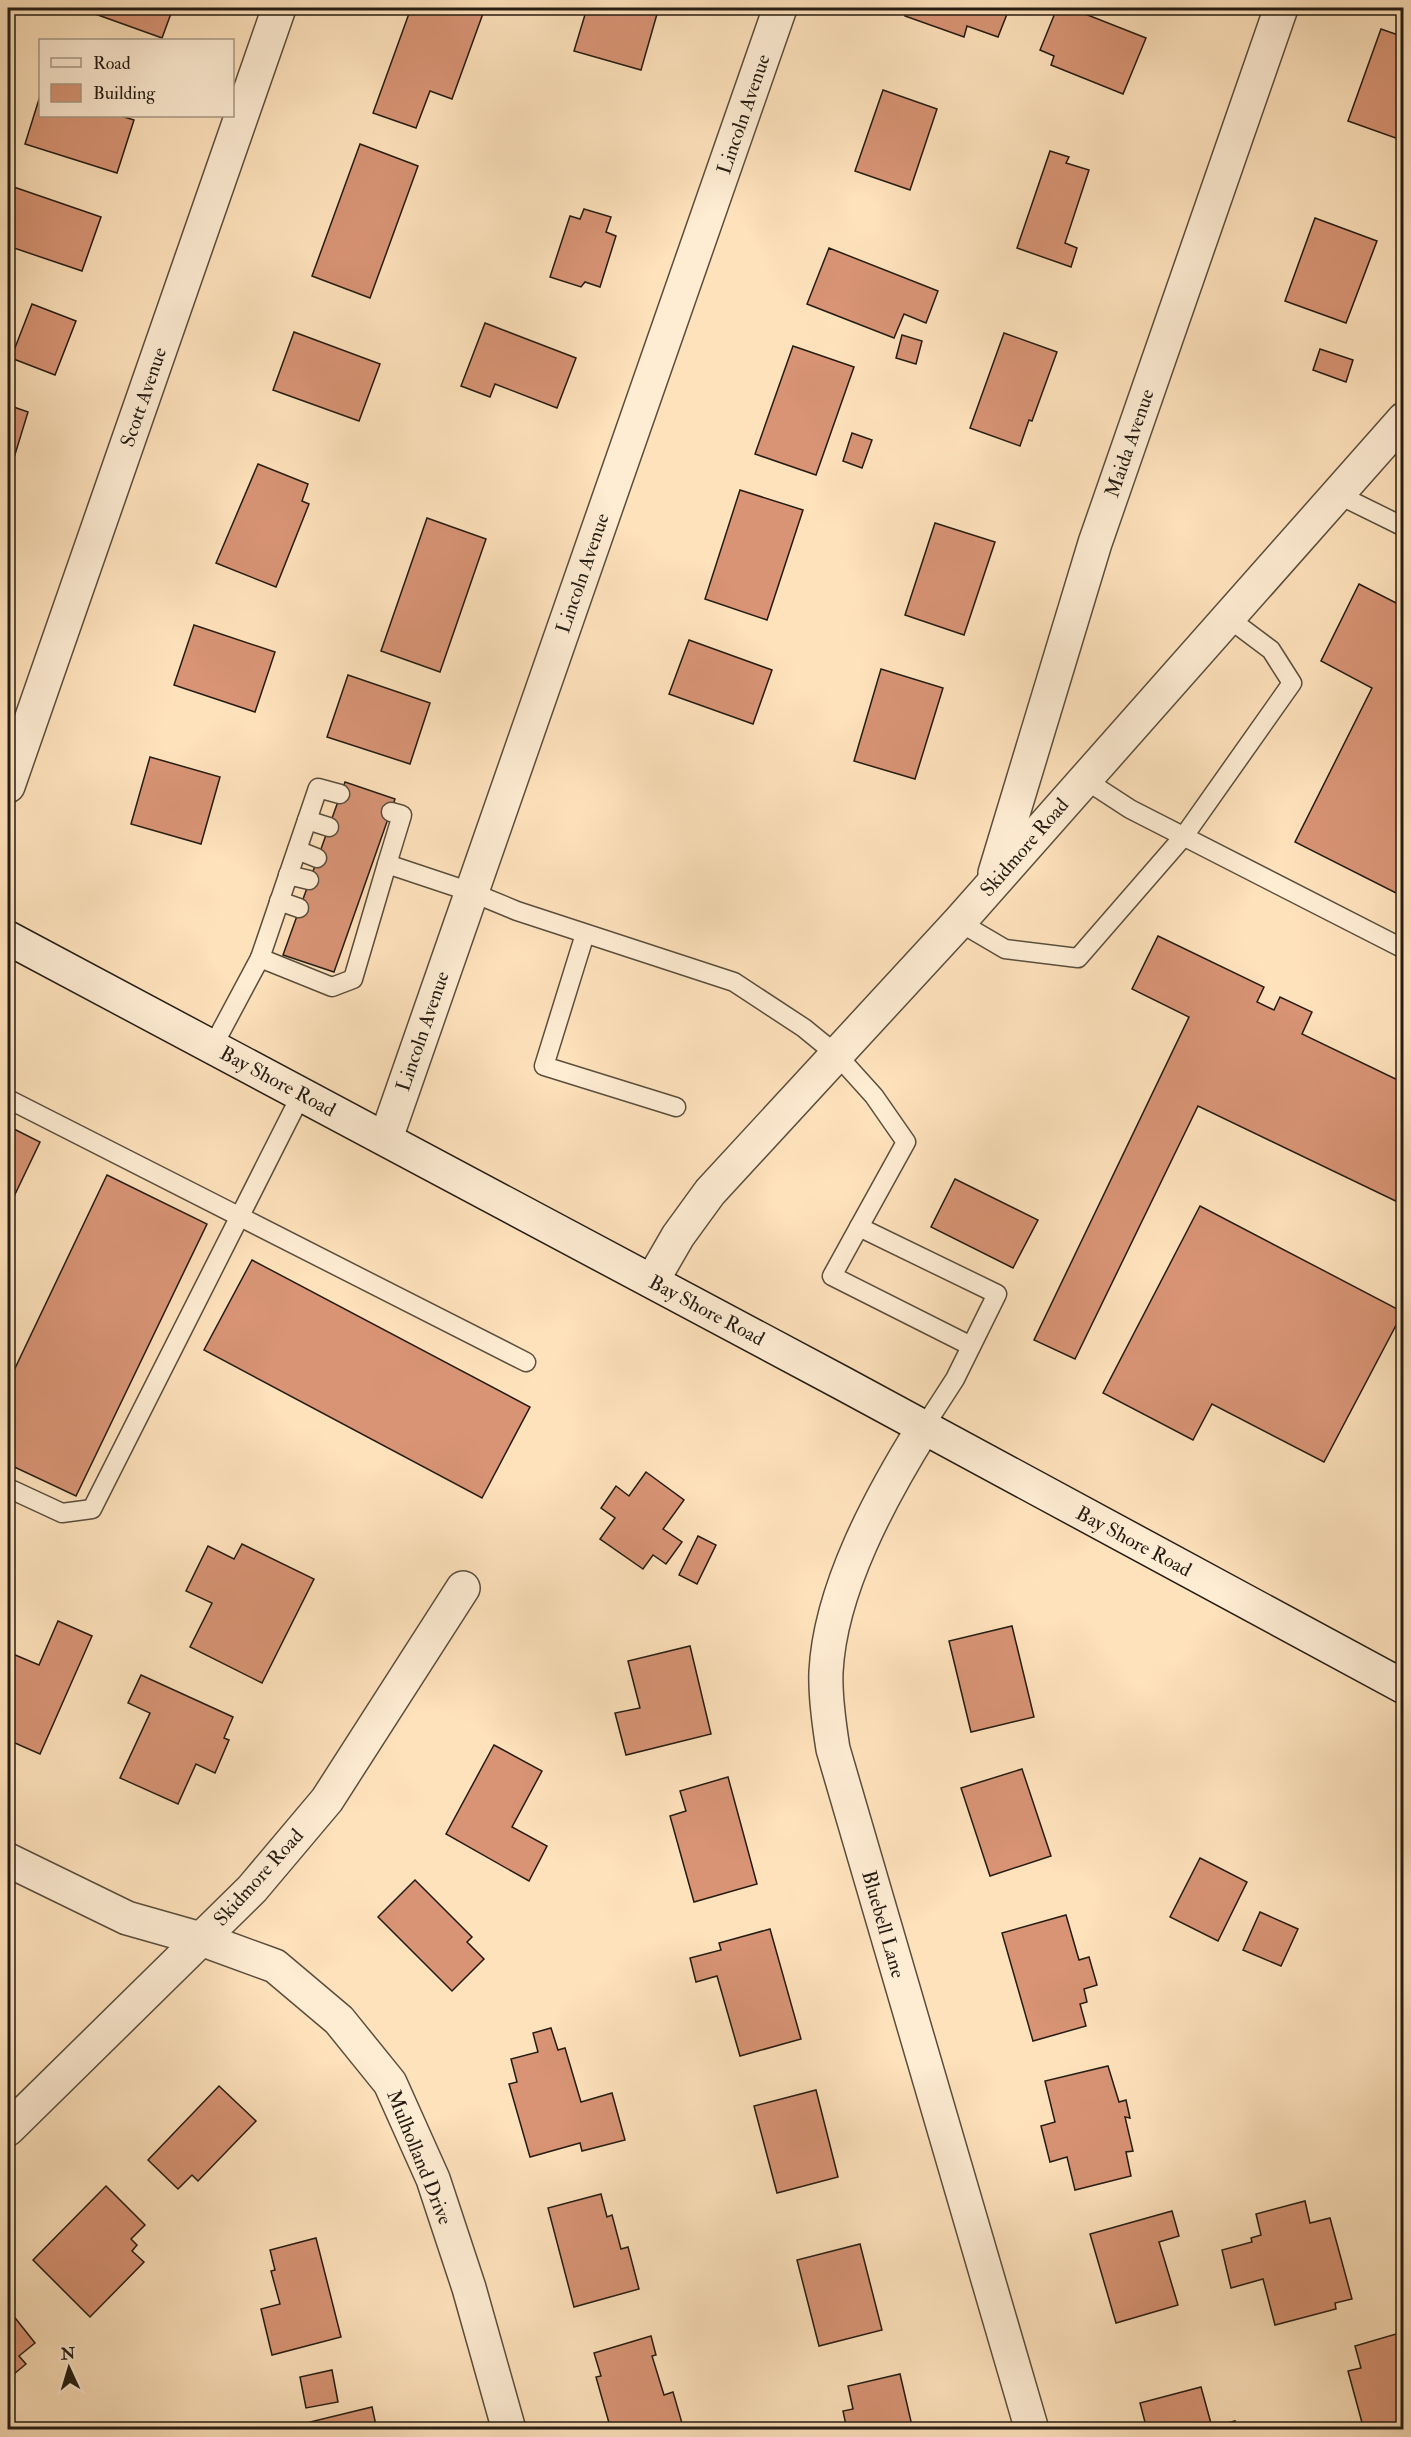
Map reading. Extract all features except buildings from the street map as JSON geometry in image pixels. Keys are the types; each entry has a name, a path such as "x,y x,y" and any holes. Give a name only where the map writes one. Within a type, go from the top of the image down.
{"street":[{"name":"Scott Avenue","path":"8,786 279,8"},
{"name":"Lincoln Avenue","path":"386,1138 780,8"},
{"name":"Maida Avenue","path":"992,884 1095,543 1281,8"},
{"name":"Skidmore Road","path":"652,1281 678,1236 710,1191 959,922 1404,419"},
{"name":"Bay Shore Road","path":"8,938 386,1138 1404,1687"},
{"name":"Bluebell Lane","path":"924,1427 884,1497 838,1600 826,1671 829,1724 833,1749 1032,2430"},
{"name":"Skidmore Road","path":"8,2129 252,1889 327,1800 463,1588"},
{"name":"Mulholland Drive","path":"8,1860 127,1918 201,1939 275,1966 339,2020 390,2083 433,2179 469,2288 509,2430"}],"lane":[{"path":"1337,494 1404,527"},
{"path":"959,922 1005,949 1078,958 1184,836 1293,683 1271,650 1227,617"},
{"path":"1084,779 1130,809 1404,948"},
{"path":"213,1047 260,958 318,788 340,794"},
{"path":"260,958 332,987 353,979 368,932 368,899 402,814 391,812"},
{"path":"307,820 328,827"},
{"path":"297,850 317,858"},
{"path":"382,862 471,892 517,911 734,982 804,1028 837,1054 874,1096 906,1142 832,1276 971,1346"},
{"path":"288,875 309,880"},
{"path":"279,901 299,908"},
{"path":"350,925 368,932"},
{"path":"585,934 544,1066 676,1107"},
{"path":"8,1488 62,1513 92,1509 302,1094"},
{"path":"8,1099 526,1362"},
{"path":"860,1227 997,1294 955,1379 924,1427"}]}
